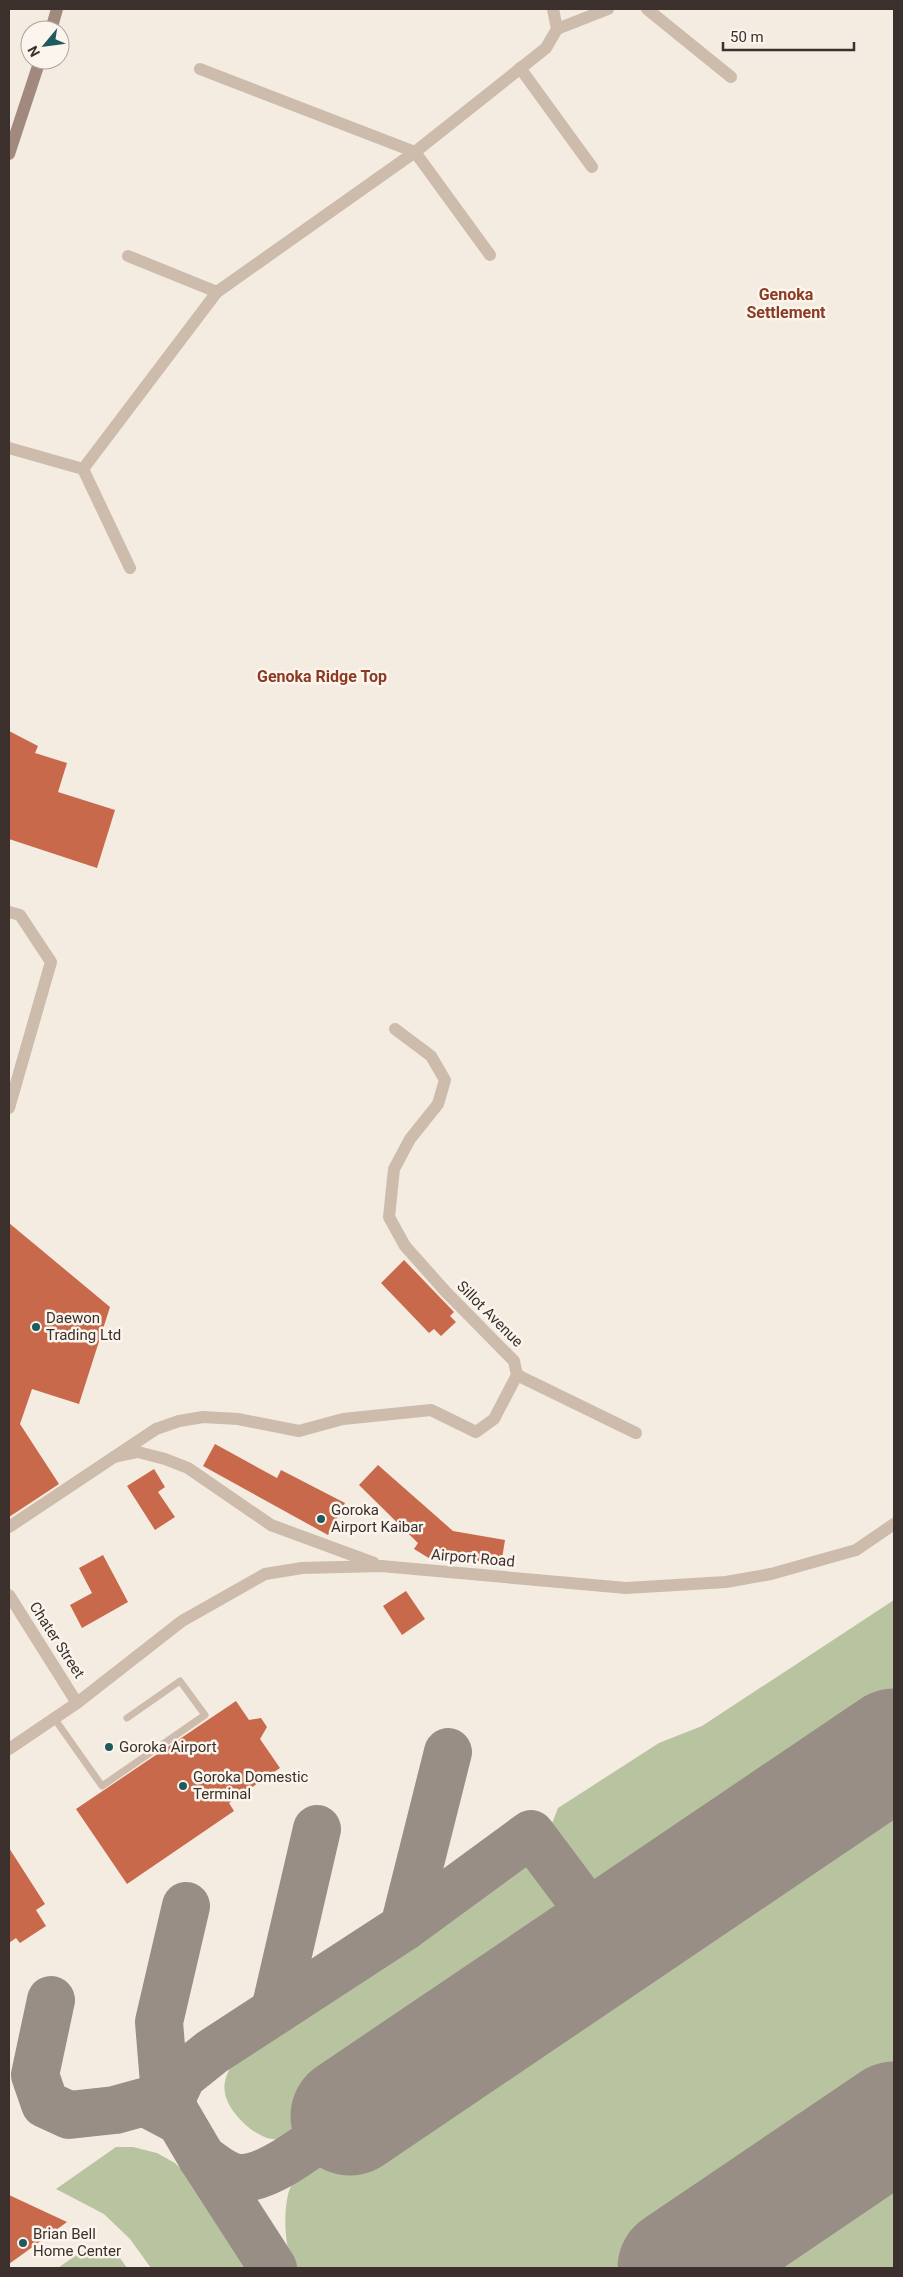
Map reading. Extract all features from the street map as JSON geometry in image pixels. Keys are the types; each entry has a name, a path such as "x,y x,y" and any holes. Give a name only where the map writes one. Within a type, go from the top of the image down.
{"street":[{"path":"83,469 217,292 415,152 546,48 557,28 553,9"},
{"path":"557,28 608,9"},
{"path":"647,9 731,77"},
{"path":"520,68 592,167"},
{"path":"200,69 415,152 490,255"},
{"path":"9,154 37,70"},
{"path":"128,256 217,292"},
{"path":"9,448 83,469 130,568"},
{"path":"9,912 20,915 51,962 9,1108"},
{"name":"Sillot Avenue","path":"395,1029 431,1056 445,1080 438,1104 410,1140 394,1169 389,1217 405,1246 417,1260 514,1361 518,1376"},
{"path":"9,1527 156,1429 179,1421 203,1417 238,1419 299,1431 343,1419 430,1410 476,1432 494,1419 518,1376 636,1433"},
{"path":"114,1457 138,1452 165,1459 188,1468 271,1524 381,1566"},
{"name":"Airport Road","path":"9,1749 77,1703 182,1621 266,1574 302,1568 381,1566 626,1588 726,1582 771,1574 856,1550 894,1524"},
{"name":"Chater Street","path":"9,1595 77,1703"}],"lane":[{"path":"54,1718 102,1786 204,1715 180,1681 126,1718"}],"green space":[{"path":"894,1600 894,1723 642,1897 624,1902 601,1898 560,1847 551,1826 558,1808 659,1743 702,1726"},
{"path":"894,1775 894,2081 615,2268 295,2268 289,2251 285,2219 290,2188 303,2171"},
{"path":"528,1853 536,1857 574,1910 583,1932 575,1943 284,2138 273,2139 264,2137 238,2118 227,2101 224,2088 228,2072 239,2055"},
{"path":"116,2147 133,2147 157,2153 175,2163 190,2178 250,2268 151,2268 130,2239 104,2214 56,2189"},
{"path":"894,2174 894,2268 755,2268"},
{"path":"89,2246 120,2258 127,2268 58,2268"}],"building":[{"path":"9,731 38,746 35,753 67,763 58,792 115,810 97,868 9,839"},
{"path":"9,1223 110,1307 79,1404 32,1389 20,1424 59,1484 9,1517"},
{"path":"404,1260 454,1312 450,1316 456,1322 441,1336 434,1329 429,1333 381,1283"},
{"path":"215,1444 277,1478 281,1470 345,1503 328,1535 203,1466"},
{"path":"378,1465 453,1531 505,1540 501,1565 437,1554 432,1560 414,1549 418,1543 359,1485"},
{"path":"154,1469 165,1487 158,1492 175,1517 155,1530 127,1486"},
{"path":"103,1555 128,1602 82,1628 70,1605 92,1593 79,1568"},
{"path":"406,1591 425,1619 402,1635 383,1606"},
{"name":"Goroka Domestic Terminal","path":"236,1701 249,1720 261,1718 267,1727 260,1739 280,1768 229,1803 234,1811 127,1884 76,1809"},
{"path":"9,1848 45,1904 36,1910 46,1926 20,1943 16,1938 9,1943"},
{"name":"Brian Bell Home Center","path":"9,2195 67,2222 9,2264"}],"taxiway":[{"path":"169,2104 182,2076 212,2052 404,1927 448,1752"},
{"path":"275,2010 317,1829"},
{"path":"404,1927 531,1834 611,1941"},
{"path":"186,1906 159,2022 165,2095 202,2158 273,2268"},
{"path":"51,2000 35,2075 45,2104 69,2115 115,2110 144,2102 180,2121"},
{"path":"202,2158 219,2170 234,2177 252,2177 281,2164 350,2116"}],"runway":[{"path":"350,2116 894,1748"},
{"path":"677,2268 894,2121"}],"place":[{"name":"Daewon Trading Ltd","path":"36,1327"},
{"name":"Goroka Airport Kaibar","path":"321,1519"},
{"name":"Goroka Airport","path":"109,1747"},
{"name":"Goroka Domestic Terminal","path":"183,1786"},
{"name":"Brian Bell Home Center","path":"23,2243"}],"district":[{"name":"Genoka Settlement","path":"786,303"},
{"name":"Genoka Ridge Top","path":"322,676"}]}
